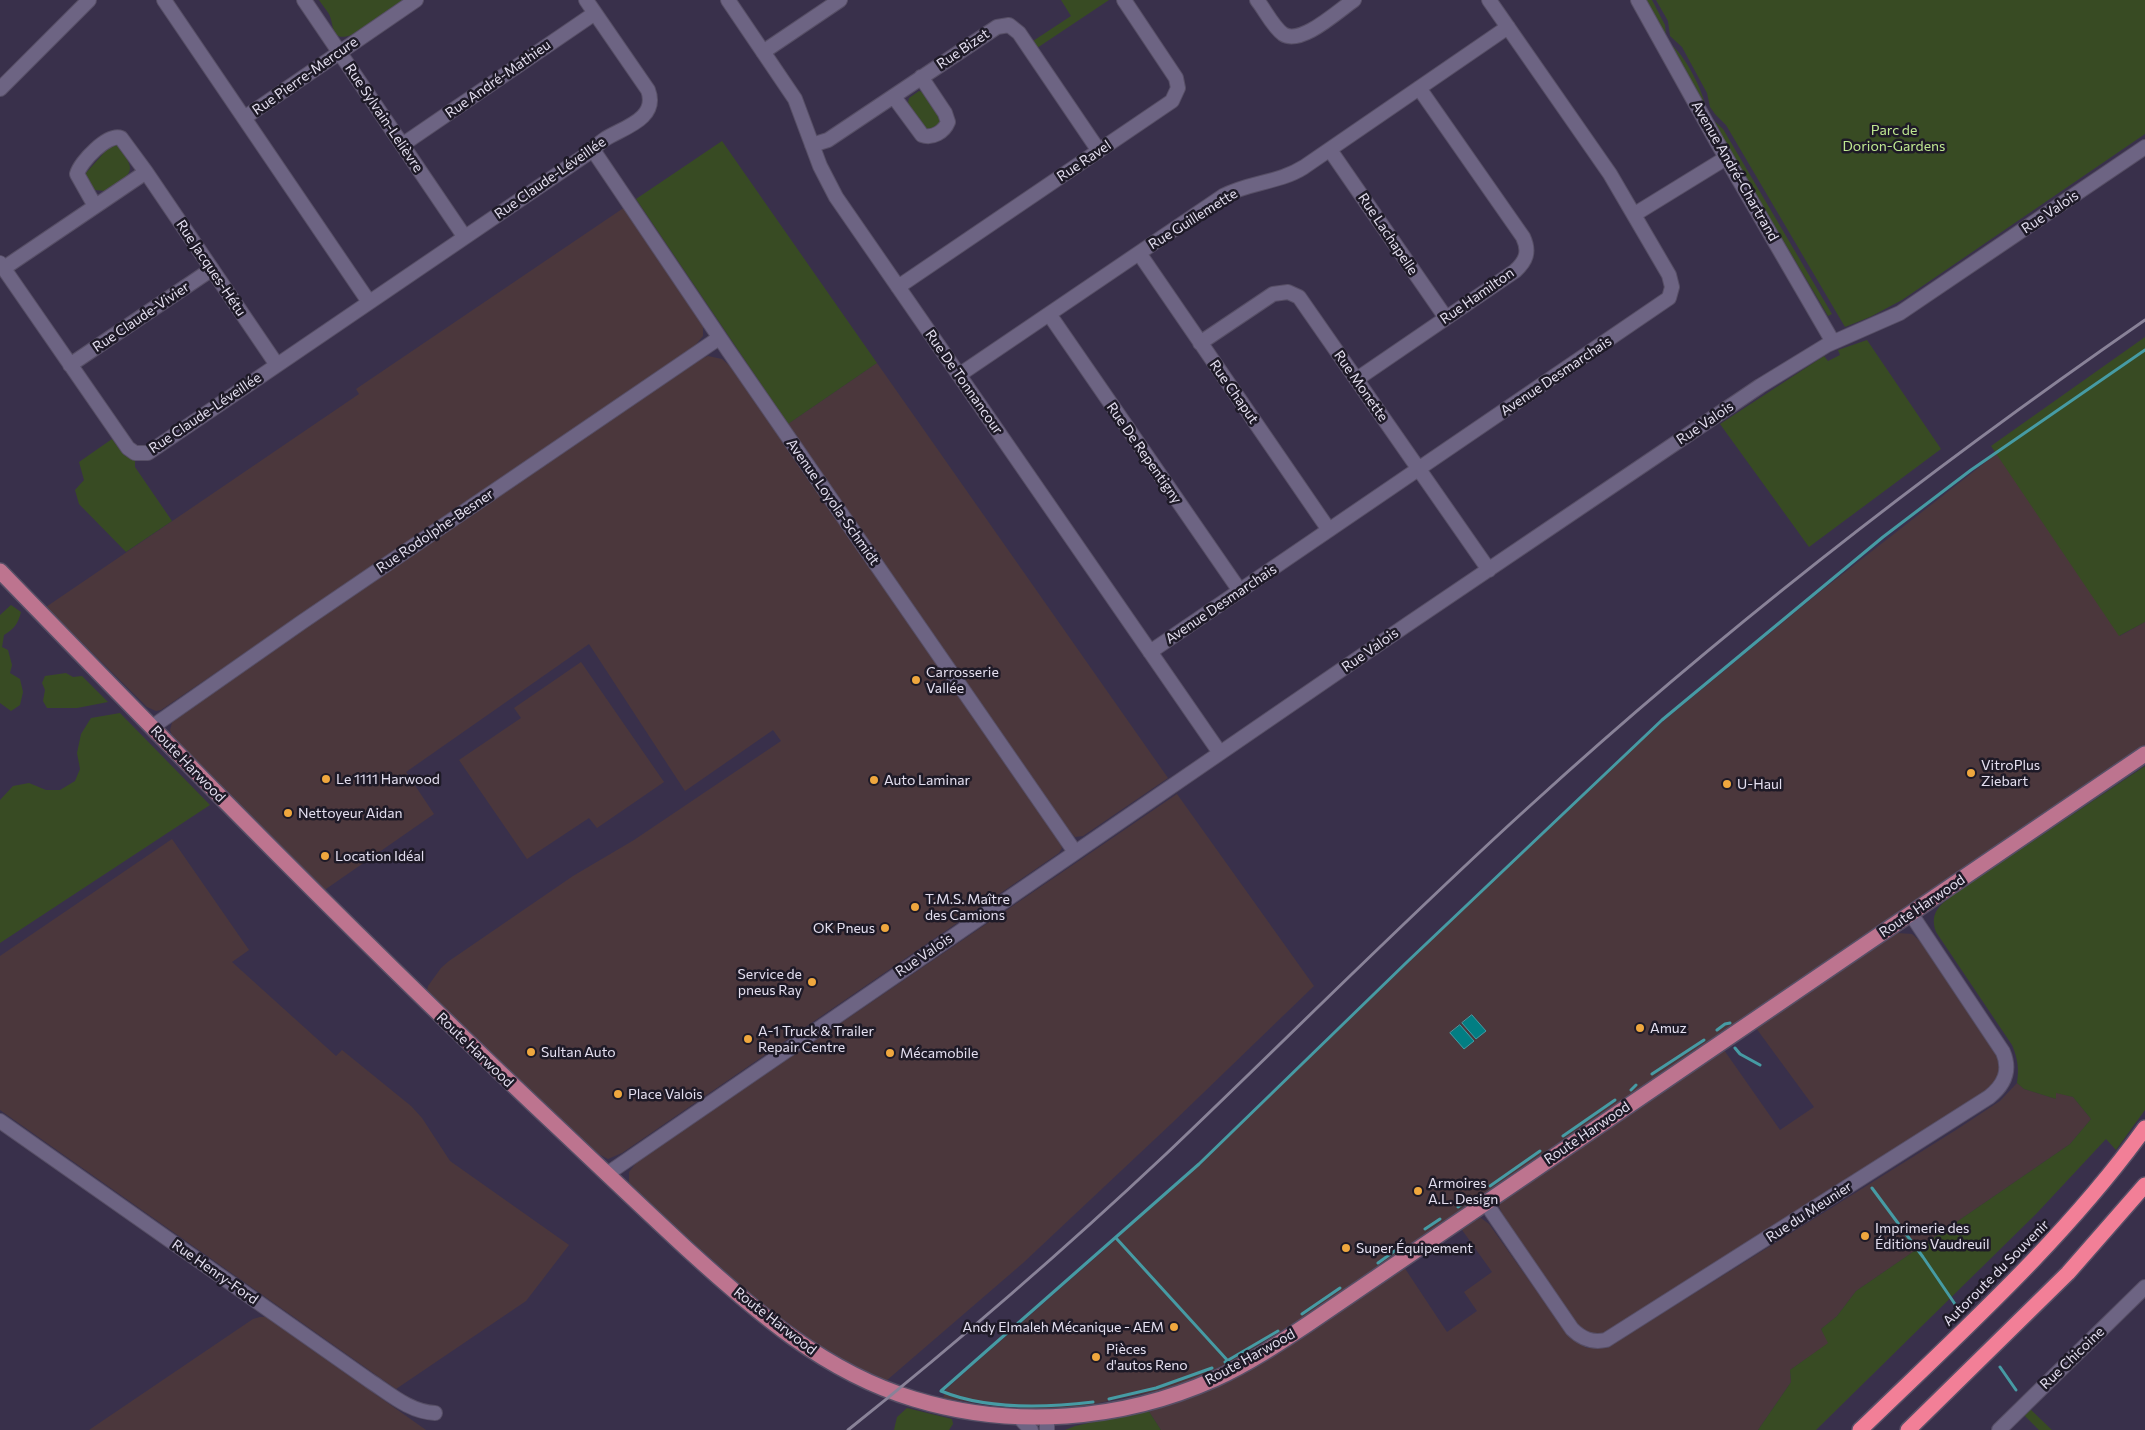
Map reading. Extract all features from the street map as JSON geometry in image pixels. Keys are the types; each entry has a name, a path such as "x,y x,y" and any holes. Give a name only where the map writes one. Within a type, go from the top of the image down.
{"highway":[{"name":"Autoroute du Souvenir","path":"1860,1430 2061,1231 2101,1185 2145,1128"},
{"path":"1908,1430 2068,1273 2145,1185"}],"main road":[{"name":"Route Harwood","path":"0,571 438,1015 746,1301 791,1337 816,1354 854,1375 911,1398 972,1413 1019,1417 1047,1424 1141,1404 1176,1394 1222,1375 1303,1327 2145,754"}],"street":[{"path":"0,89 88,0"},
{"path":"164,0 369,302"},
{"name":"Rue Sylvain-Lelièvre","path":"304,0 464,236"},
{"name":"Rue Pierre-Mercure","path":"244,118 416,0"},
{"name":"Rue Claude-Léveillée","path":"2,265 124,443 131,451 140,454 152,450 593,150 600,142 618,134 642,118 647,112 651,96 586,0"},
{"name":"Rue De Tonnancour","path":"728,0 795,99 820,166 832,191 1220,753"},
{"path":"763,52 840,0"},
{"name":"Rue Ravel","path":"898,287 1168,105 1174,98 1178,88 1176,78 1124,0"},
{"path":"1257,0 1281,32 1295,38 1305,34 1354,0"},
{"name":"Avenue Desmarchais","path":"1150,652 1669,298 1672,287 1669,275 1610,174 1489,0"},
{"name":"Avenue André-Chartrand","path":"1638,0 1726,158 1833,342"},
{"name":"Rue André-Mathieu","path":"402,145 595,13"},
{"name":"Rue Bizet","path":"812,145 828,140 997,27 1009,25 1024,40 1099,151"},
{"name":"Rue Guillemette","path":"960,375 1223,196 1245,187 1290,175 1330,150 1508,27"},
{"path":"894,96 924,136 934,135 945,127 948,122 945,112 921,77"},
{"name":"Rue Hamilton","path":"1357,379 1515,271 1524,262 1527,250 1520,233 1419,88"},
{"name":"Rue Jacques-Hétu","path":"95,206 77,174 80,167 107,139 121,138 277,365"},
{"name":"Rue Valois","path":"608,1174 1220,753 1760,386 1833,342 1900,313 2145,148"},
{"name":"Avenue Loyola-Schmidt","path":"593,150 719,338 1076,852"},
{"name":"Rue Lachapelle","path":"1330,150 1446,318"},
{"path":"1634,214 1726,158"},
{"path":"2,265 146,172"},
{"name":"Rue Chaput","path":"1139,253 1329,530"},
{"name":"Rue Claude-Vivier","path":"70,365 212,269"},
{"name":"Rue Monette","path":"1200,343 1270,296 1288,292 1295,294 1302,300 1489,570"},
{"name":"Rue De Repentigny","path":"1049,314 1240,591"},
{"name":"Rue Rodolphe-Besner","path":"152,726 719,338"},
{"name":"Rue du Meunier","path":"1485,1202 1572,1329 1586,1339 1606,1340 1989,1097 1999,1088 2004,1079 2007,1063 2003,1052 1911,914"},
{"name":"Rue Henry-Ford","path":"0,1121 370,1381 410,1407 424,1412 435,1413"},
{"name":"Rue Chicoine","path":"1999,1430 2145,1287"},
{"path":"1019,1417 1031,1430"}],"shaded area":[{"path":"625,207 703,326 703,336 693,348 161,710 156,711 147,707 46,607 359,394 356,389"},
{"path":"708,356 722,359 731,367 1060,842 1062,848 1059,853 622,1153 608,1159 593,1151 429,996 428,986 441,968 449,961 573,876 634,840 781,741 773,730 685,791 589,644 406,772 434,814 326,889 326,893 173,738 170,730 173,719 178,715 699,360"},
{"path":"877,363 1168,778 1083,836 1075,837 1067,828 788,424"},
{"path":"2005,447 2120,636 2145,622 2145,745 1305,1316 1233,1361 1184,1383 1157,1391 1074,1408 997,1406 943,1398 946,1389 1111,1244 1282,1084 1632,747 1821,591"},
{"path":"581,662 664,782 597,828 589,818 527,859 459,760 521,718 514,708"},
{"path":"1177,794 1314,986 1023,1263 886,1381 844,1362 802,1336 756,1299 632,1188 629,1183 629,1172 637,1162"},
{"path":"172,839 249,950 232,962 336,1056 342,1050 411,1106 422,1118 450,1161 569,1245 526,1301 396,1389 0,1110 0,956"},
{"path":"1898,933 1912,934 1922,943 1993,1049 1998,1057 2001,1070 1995,1082 1981,1094 1603,1334 1593,1335 1583,1331 1574,1322 1502,1214 1499,1206 1502,1200 1724,1050 1780,1130 1814,1107 1756,1028"},
{"path":"1472,1015 1486,1031 1476,1039 1462,1023"},
{"path":"1460,1025 1474,1041 1464,1049 1450,1033"},
{"path":"2017,1083 2024,1089 2056,1099 2056,1092 2073,1097 2091,1119 2070,1144 1856,1291 1837,1316 1821,1329 1829,1343 1790,1370 1791,1382 1758,1430 1161,1430 1148,1410 1230,1381 1299,1340 1404,1267 1447,1332 1477,1311 1464,1292 1492,1272 1460,1227 1481,1218 1489,1224 1570,1338 1587,1348 1607,1348 1956,1130 2000,1101"},
{"path":"266,1317 426,1430 89,1430 253,1319"}],"green space":[{"path":"319,0 403,0 352,35 345,37 334,32 329,14"},
{"path":"1061,0 1109,0 1037,48 1033,41 1071,16"},
{"path":"1646,0 1652,0 1665,25 1666,36"},
{"name":"Parc de Dorion-Gardens","path":"1656,0 2145,0 2145,134 1902,300 1870,317 1845,327 1726,125 1710,107 1707,93 1682,47 1670,36 1668,21"},
{"path":"1670,44 1681,56 1692,73 1702,93 1706,109"},
{"path":"919,91 923,92 941,120 940,123 929,130 925,129 908,103 909,98"},
{"path":"1710,117 1723,129 1832,314 1828,316"},
{"path":"722,141 877,363 788,424 636,199"},
{"path":"118,145 128,162 129,172 105,191 95,190 85,174 110,146"},
{"path":"2145,337 2145,622 2119,636 1991,446"},
{"path":"1867,340 1941,449 1809,547 1720,424 1824,356 1828,361 1840,355 1838,350"},
{"path":"112,439 124,455 135,460 135,467 172,521 126,552 79,504 75,490 84,480 79,462"},
{"path":"11,605 21,612 15,626 4,635 2,647 8,650 12,665 10,673 20,679 23,692 20,705 11,711 0,703 0,615"},
{"path":"66,673 73,677 82,676 108,702 77,708 47,708 43,701 45,690 42,683 45,676"},
{"path":"120,713 210,805 0,943 0,800 13,786 29,783 46,790 60,790 75,781 80,769 77,753 81,734 91,718"},
{"path":"2145,766 2145,1110 2116,1150 2106,1139 2036,1214 1816,1430 1758,1430 1791,1382 1790,1370 1828,1343 1821,1329 1837,1316 1856,1291 2070,1144 2091,1119 2073,1097 2056,1093 2056,1099 2024,1089 2017,1083 2018,1064 2012,1045 1936,932 1934,918 1939,907 1960,890"},
{"path":"907,1408 952,1419 953,1424 949,1430 894,1430 897,1417"},
{"path":"2030,1409 2052,1430 2039,1430 2024,1415"},
{"path":"1148,1410 1161,1430 1065,1430 1075,1426"}],"waterway":[{"path":"1093,1402 1016,1406 977,1402 941,1391 1199,1164 1407,962 1662,720 1883,537 1971,470 2145,350"},
{"path":"1717,1030 1730,1023"},
{"path":"1652,1074 1704,1040"},
{"path":"1735,1048 1740,1054 1760,1065"},
{"path":"1631,1090 1636,1085"},
{"path":"1563,1136 1615,1100"},
{"path":"1490,1186 1540,1151"},
{"path":"1872,1188 1959,1310"},
{"path":"1458,1207 1470,1199"},
{"path":"1425,1229 1440,1219"},
{"path":"1116,1238 1228,1361"},
{"path":"1378,1263 1396,1250"},
{"path":"1302,1314 1340,1288"},
{"path":"1225,1362 1278,1331"},
{"path":"2000,1367 2016,1390"},
{"path":"1109,1399 1156,1388 1212,1368"}],"railway":[{"path":"848,1430 1010,1295 1089,1225 1166,1154 1485,847 1679,675 1907,492 2145,320"}],"place":[{"name":"Carrosserie Vallée","path":"916,680"},
{"name":"VitroPlus Ziebart","path":"1971,773"},
{"name":"Le 1111 Harwood","path":"326,779"},
{"name":"Auto Laminar","path":"874,780"},
{"name":"U-Haul","path":"1727,784"},
{"name":"Nettoyeur Aidan","path":"288,813"},
{"name":"Location Idéal","path":"325,856"},
{"name":"T.M.S. Maître des Camions","path":"915,907"},
{"name":"OK Pneus","path":"885,928"},
{"name":"Service de pneus Ray","path":"812,982"},
{"name":"Amuz","path":"1640,1028"},
{"name":"A-1 Truck & Trailer Repair Centre","path":"748,1039"},
{"name":"Sultan Auto","path":"531,1052"},
{"name":"Mécamobile","path":"890,1053"},
{"name":"Place Valois","path":"618,1094"},
{"name":"Armoires A.L. Design","path":"1418,1191"},
{"name":"Imprimerie des Éditions Vaudreuil","path":"1865,1236"},
{"name":"Super Équipement","path":"1346,1248"},
{"name":"Andy Elmaleh Mécanique - AEM","path":"1174,1327"},
{"name":"Pièces d'autos Reno","path":"1096,1357"}]}
